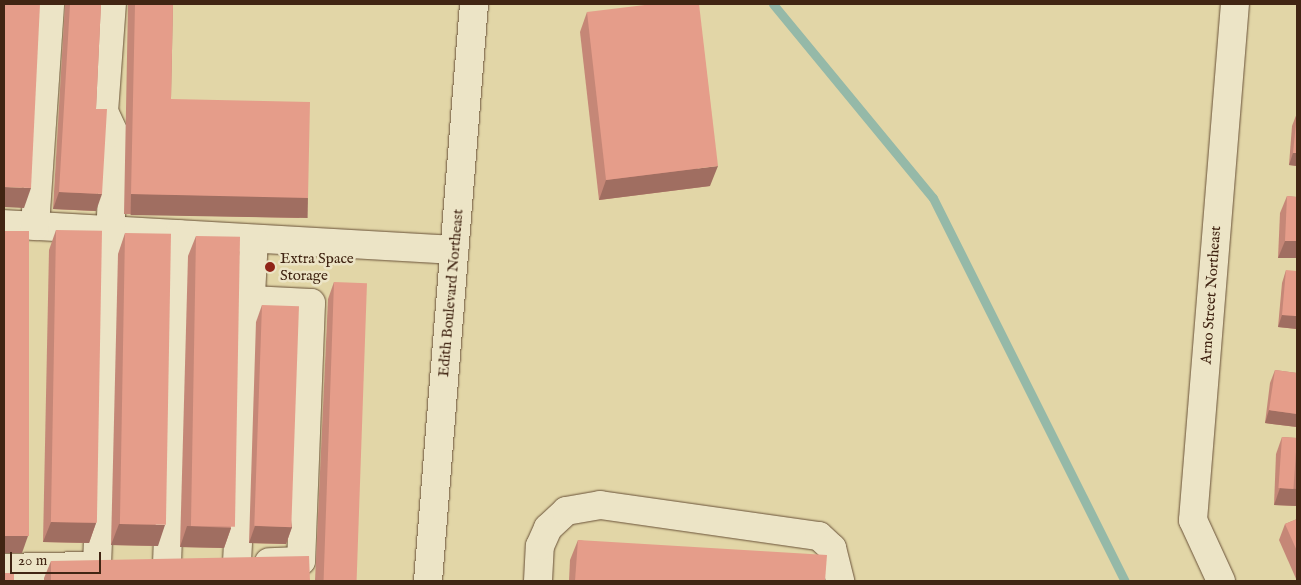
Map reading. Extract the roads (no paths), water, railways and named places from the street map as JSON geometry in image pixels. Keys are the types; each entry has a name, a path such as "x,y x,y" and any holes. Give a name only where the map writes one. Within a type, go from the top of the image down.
{"street":[{"path":"34,226 50,4"},
{"path":"112,4 104,112 114,134 110,230 167,564"},
{"name":"Edith Boulevard Northeast","path":"428,581 474,4"},
{"name":"Arno Street Northeast","path":"1222,581 1193,520 1235,4"},
{"path":"4,224 454,250"},
{"path":"167,564 179,234"},
{"path":"167,564 250,300 254,239"},
{"path":"4,568 301,561 311,303 250,300"},
{"path":"538,581 540,546 548,528 566,512 600,505 819,536 832,548 840,581"}],"waterway":[{"path":"773,4 933,198 1125,581"}],"place":[{"name":"Extra Space Storage","path":"270,267"}]}
